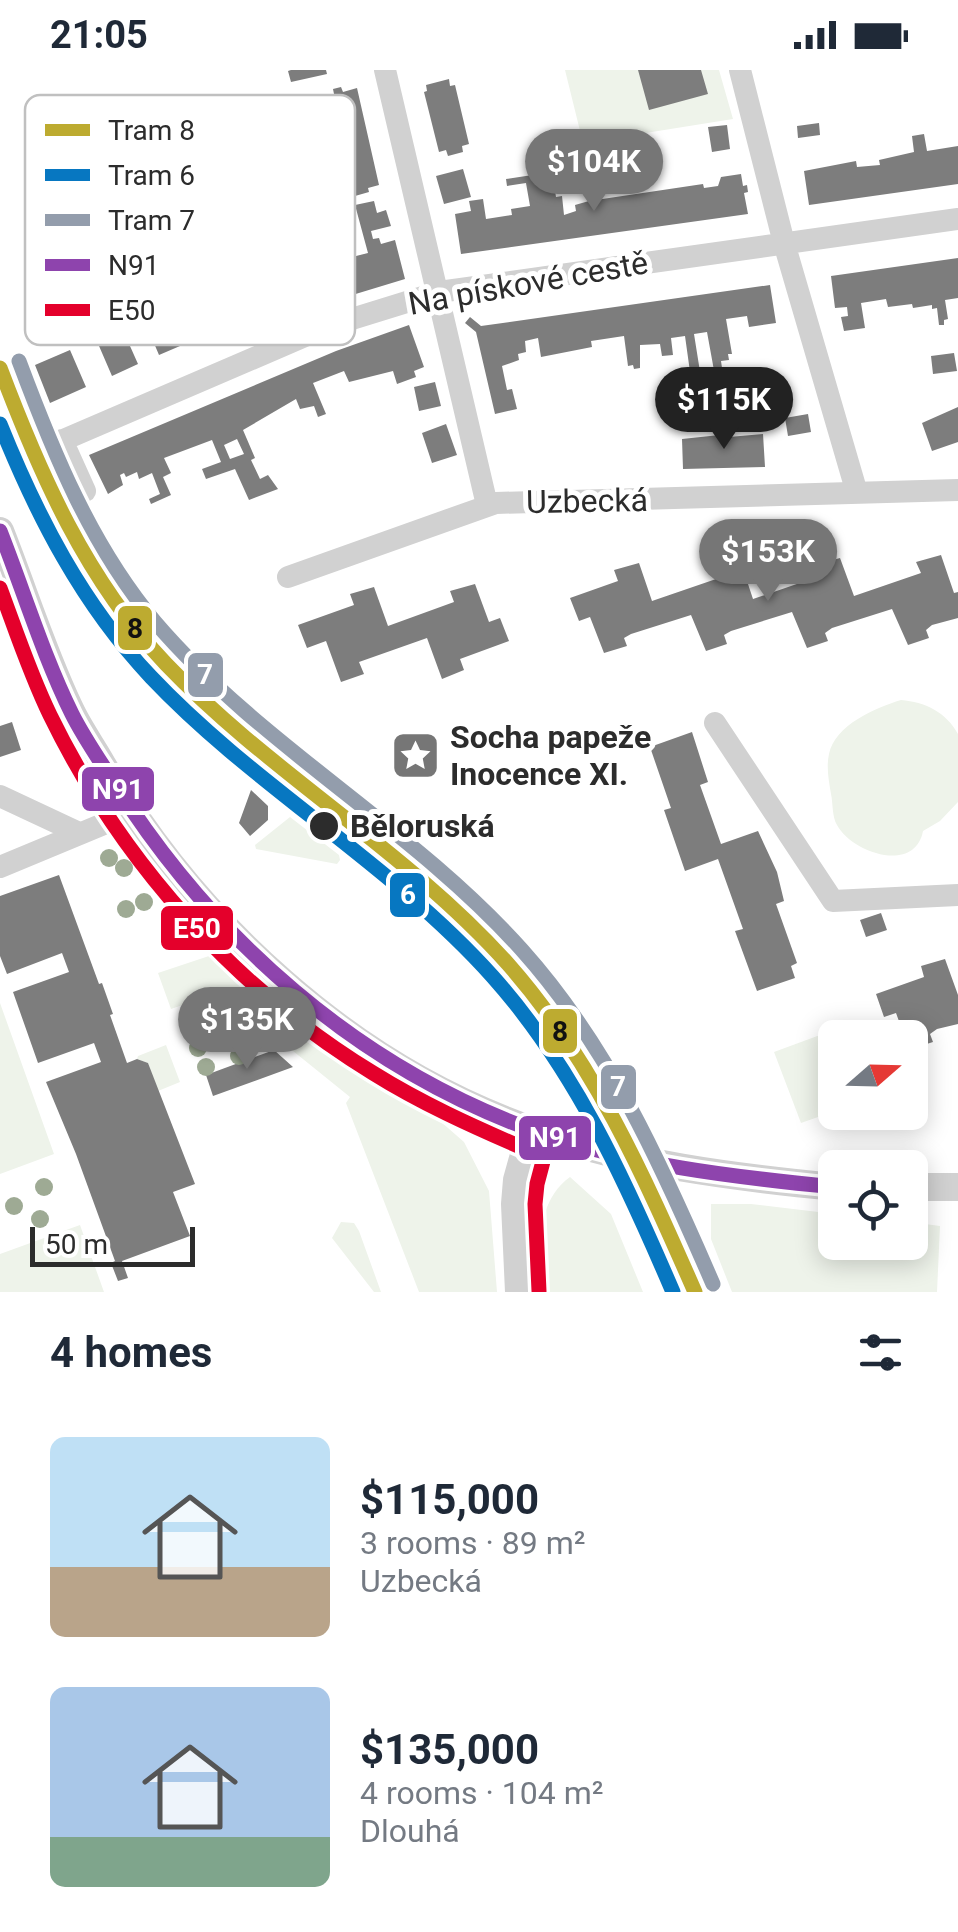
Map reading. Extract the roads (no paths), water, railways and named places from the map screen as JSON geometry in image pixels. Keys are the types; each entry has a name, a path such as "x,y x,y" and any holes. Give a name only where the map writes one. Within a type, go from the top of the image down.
{"street":[{"path":"386,70 487,505"},
{"path":"740,70 784,243 857,494"},
{"name":"Na pískové cestě","path":"355,318 439,292 958,219"},
{"name":"Na pískové cestě","path":"85,491 55,443 284,345"},
{"name":"Uzbecká","path":"288,577 487,505 958,490"},
{"path":"0,531 69,708 130,813 193,895 288,986 378,1053 467,1102 531,1130 692,1171 818,1185"},
{"path":"716,723 834,900 958,895"},
{"path":"0,796 79,833"},
{"path":"0,867 130,813"},
{"path":"519,1292 515,1204 517,1180 531,1130"},
{"path":"928,1187 958,1186"}],"tram line":[{"name":"7","path":"19,361 60,464 93,530 155,622 242,709 479,906 553,987 631,1109 713,1284"},
{"name":"8","path":"0,368 68,524 138,632 166,664 249,741 426,884 508,964 538,1001 566,1039 614,1120 695,1292"},
{"name":"6","path":"0,424 29,492 64,558 126,649 191,717 453,936 522,1012 596,1127 673,1292"}],"place":[{"name":"Socha papeže Inocence XI.","path":"415,755"},
{"name":"Běloruská","path":"324,826"}]}
